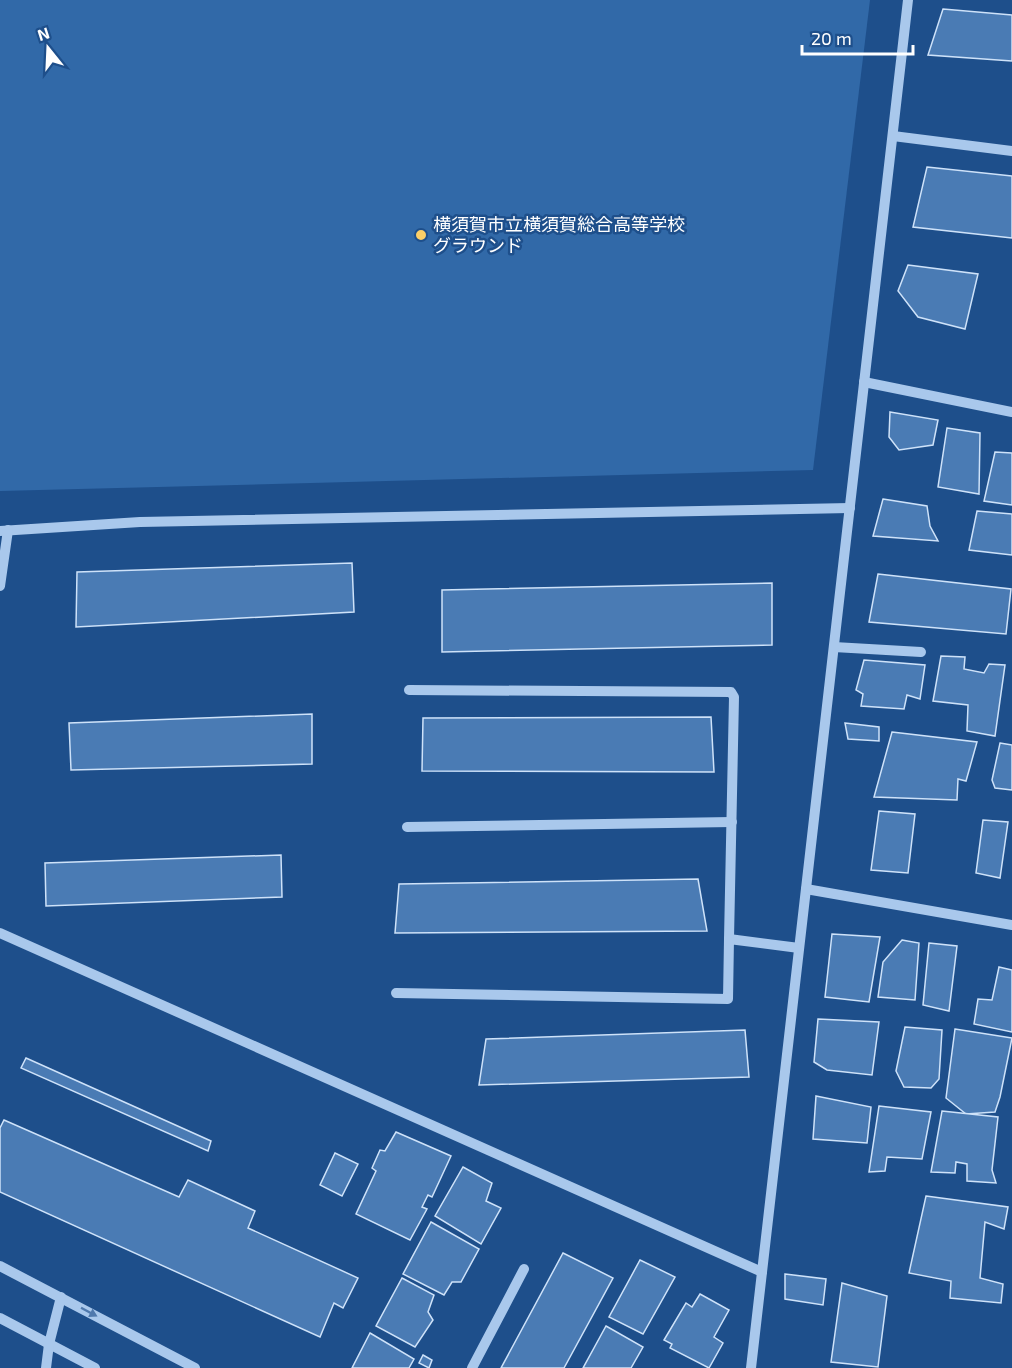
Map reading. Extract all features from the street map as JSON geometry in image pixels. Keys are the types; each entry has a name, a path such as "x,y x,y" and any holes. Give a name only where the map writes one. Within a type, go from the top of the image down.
{"street":[{"path":"751,1368 908,0"},
{"path":"893,136 1012,151"},
{"path":"864,382 1012,412"},
{"path":"0,586 4,531 140,522 850,508"},
{"path":"834,647 921,652"},
{"path":"396,993 728,999 734,697 731,692 409,690"},
{"path":"407,827 732,822"},
{"path":"806,889 1012,926"},
{"path":"0,933 762,1272"},
{"path":"729,939 799,948"},
{"path":"0,1266 195,1368"},
{"path":"472,1368 524,1269"},
{"path":"46,1368 49,1344 61,1297"},
{"path":"0,1318 95,1368"}],"shaded area":[{"name":"横須賀市立横須賀総合高等学校 グラウンド","path":"0,0 870,0 813,470 0,491"}],"building":[{"path":"943,9 1012,15 1012,61 928,55"},
{"path":"927,167 1012,176 1012,238 913,227"},
{"path":"908,265 978,274 965,329 918,317 898,291"},
{"path":"890,412 938,420 933,445 899,450 889,437"},
{"path":"947,428 980,433 979,494 938,487"},
{"path":"995,452 1012,453 1012,505 984,501"},
{"path":"883,499 927,506 930,526 938,541 873,536"},
{"path":"977,511 1012,514 1012,555 969,550"},
{"path":"352,563 354,612 76,627 77,572"},
{"path":"878,574 1011,589 1006,634 869,622"},
{"path":"772,583 772,645 442,652 442,590"},
{"path":"941,656 965,657 964,669 984,673 989,664 1005,665 995,736 967,731 968,705 933,701"},
{"path":"864,660 925,665 920,699 907,695 904,709 861,706 863,694 856,690"},
{"path":"312,714 312,764 71,770 69,723"},
{"path":"711,717 714,772 422,771 423,718"},
{"path":"845,723 879,727 879,741 848,739"},
{"path":"892,732 977,742 966,781 958,779 957,800 874,797"},
{"path":"1000,743 1012,745 1012,790 995,788 992,780"},
{"path":"879,811 915,814 908,873 871,870"},
{"path":"983,820 1008,822 1000,878 976,873"},
{"path":"281,855 282,897 46,906 45,863"},
{"path":"698,879 707,931 395,933 399,884"},
{"path":"832,934 880,937 869,1002 825,997"},
{"path":"902,940 919,943 915,1000 878,997 883,962"},
{"path":"929,943 957,946 949,1011 923,1005"},
{"path":"999,967 1012,970 1012,1032 974,1024 978,999 992,1000"},
{"path":"818,1019 879,1022 872,1075 827,1070 814,1062"},
{"path":"905,1027 942,1030 939,1079 931,1088 904,1087 896,1071"},
{"path":"955,1029 1012,1038 995,1112 966,1114 946,1098"},
{"path":"745,1030 749,1077 479,1085 486,1039"},
{"path":"26,1058 211,1141 208,1151 21,1068"},
{"path":"816,1096 871,1107 867,1143 813,1139"},
{"path":"879,1106 931,1112 922,1159 887,1157 885,1171 869,1172"},
{"path":"942,1111 998,1117 992,1170 996,1183 967,1181 967,1164 956,1162 955,1173 931,1172"},
{"path":"4,1120 179,1197 188,1180 255,1211 248,1228 358,1278 343,1308 334,1303 320,1337 0,1192 0,1128"},
{"path":"396,1132 451,1156 432,1197 428,1195 422,1207 427,1209 410,1240 356,1214 376,1171 372,1168 380,1150 385,1151"},
{"path":"335,1153 358,1164 342,1196 320,1185"},
{"path":"463,1167 492,1183 486,1201 501,1208 481,1244 435,1216"},
{"path":"926,1196 1008,1207 1004,1229 985,1222 980,1278 1003,1284 1001,1303 950,1298 951,1281 909,1273"},
{"path":"431,1222 479,1249 461,1282 452,1282 444,1295 403,1274"},
{"path":"563,1253 613,1278 564,1368 501,1368"},
{"path":"640,1260 675,1277 643,1334 609,1317"},
{"path":"785,1274 826,1279 823,1305 785,1299"},
{"path":"402,1278 434,1295 428,1312 433,1320 415,1347 376,1326"},
{"path":"842,1283 887,1296 878,1367 831,1362"},
{"path":"700,1294 729,1310 714,1337 723,1343 709,1368 670,1348 672,1344 664,1340 686,1303 692,1307"},
{"path":"606,1326 643,1347 631,1368 583,1368"},
{"path":"370,1333 414,1359 409,1368 352,1368"},
{"path":"423,1355 432,1360 429,1368 419,1363"}],"place":[{"name":"横須賀市立横須賀総合高等学校 グラウンド","path":"421,235"}]}
